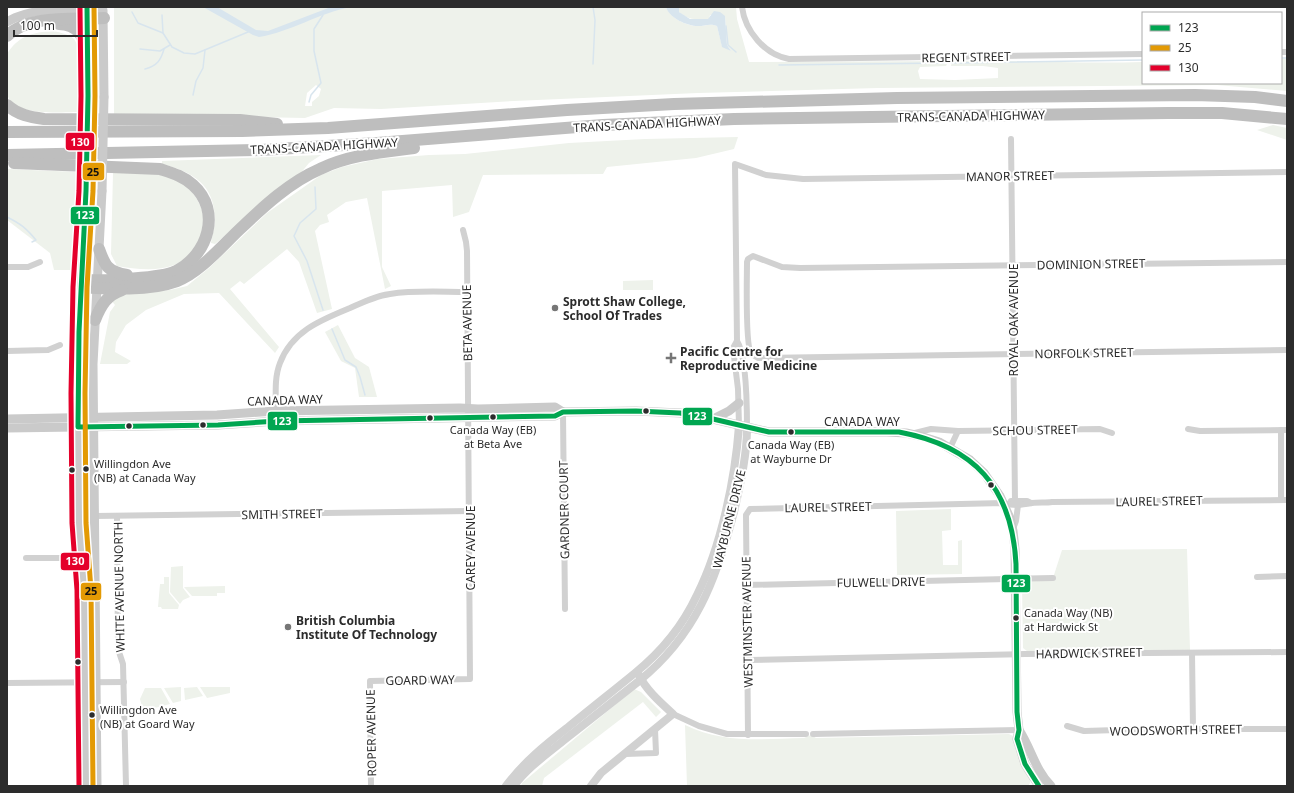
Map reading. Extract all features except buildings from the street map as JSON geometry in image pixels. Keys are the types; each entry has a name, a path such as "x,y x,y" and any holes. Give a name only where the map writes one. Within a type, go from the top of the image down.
{"highway":[{"path":"7,36 19,27 38,21 87,12 103,12"},
{"path":"38,21 66,24 77,30 83,37 88,53"},
{"name":"TRANS-CANADA HIGHWAY","path":"7,132 242,131 328,128 567,110 674,104 897,98 1187,95 1255,97 1287,102"},
{"path":"7,105 14,112 44,119 240,120 328,128"},
{"name":"TRANS-CANADA HIGHWAY","path":"7,156 261,150 377,143 603,125 734,119 1222,113 1287,119"},
{"path":"81,283 96,284 138,282 163,284 177,280 191,273 280,194 304,177 336,162 376,153 450,144 508,133"},
{"path":"7,162 160,169 178,174 193,185 202,196 208,210 209,227 204,244 197,255 188,265 174,272 138,282 112,294 103,303 95,320"},
{"path":"99,249 103,261 112,271 138,282"}],"main road":[{"path":"7,22 25,14 66,9 87,12 88,96 86,191 81,283 78,423 79,523 84,590 86,786"},
{"path":"97,786 93,364 102,191 104,96 103,12"},
{"path":"714,419 729,411 739,403"},
{"name":"CANADA WAY","path":"94,422 218,425 468,413 555,407 563,412 659,411 680,413 714,419 768,432 888,432 913,434 928,438 950,448 970,460 984,474 996,490 1010,518 1015,549 1016,579 1017,712 1019,730 1017,739 1025,764 1045,784"},
{"name":"CANADA WAY","path":"7,428 218,416 276,411 468,413"},
{"name":"CANADA WAY","path":"7,419 78,423"}],"street":[{"name":"REGENT STREET","path":"742,7 746,22 755,38 781,58 789,59 1142,54"},
{"name":"ROYAL OAK AVENUE","path":"1011,139 1016,503 1016,521 1013,531"},
{"name":"MANOR STREET","path":"735,164 766,175 795,178 1287,172"},
{"name":"WAYBURNE DRIVE","path":"735,164 737,341 733,348 743,427"},
{"name":"BETA AVENUE","path":"462,230 466,242 468,413"},
{"name":"DOMINION STREET","path":"761,358 754,356 751,352 748,337 747,262 749,258 753,256 780,266 792,268 1287,262"},
{"path":"7,267 28,267 40,262"},
{"path":"276,411 276,382 281,361 294,339 312,324 384,295 408,292 467,292"},
{"name":"WAYBURNE DRIVE","path":"506,786 559,734 639,675 700,599 723,519 743,427 747,395 741,347 737,341"},
{"path":"7,351 48,350 60,345"},
{"name":"NORFOLK STREET","path":"761,358 1287,350"},
{"name":"GARDNER COURT","path":"563,412 565,608"},
{"name":"CAREY AVENUE","path":"468,413 470,511 470,679"},
{"name":"SCHOU STREET","path":"913,434 931,429 958,431 1100,429 1112,433"},
{"path":"1188,429 1200,431 1284,430 1284,500"},
{"path":"950,448 958,431"},
{"name":"LAUREL STREET","path":"749,510 1003,504 1027,501 1031,503 1284,500"},
{"name":"WESTMINSTER AVENUE","path":"748,735 746,515 749,510"},
{"name":"SMITH STREET","path":"95,516 470,511"},
{"name":"WHITE AVENUE NORTH","path":"117,516 118,649 123,664 126,786"},
{"path":"26,558 82,558"},
{"path":"1257,577 1287,576"},
{"name":"FULWELL DRIVE","path":"747,584 1053,578"},
{"name":"HARDWICK STREET","path":"748,660 1016,654 1287,652"},
{"path":"1192,653 1193,729"},
{"path":"639,675 659,701 673,714 699,726 727,734 748,735 1019,730"},
{"name":"GOARD WAY","path":"370,681 470,679"},
{"name":"ROPER AVENUE","path":"370,681 371,786"},
{"path":"7,683 124,682"},
{"path":"591,786 601,773 673,714"},
{"name":"WOODSWORTH STREET","path":"1067,726 1084,731 1107,731 1116,729 1287,729"},
{"path":"625,754 656,753 655,729"},
{"name":"WAYBURNE DRIVE","path":"514,786 529,764"}],"shaded area":[{"path":"114,7 666,7 671,15 688,25 717,26 722,46 731,51 727,45 725,16 710,15 709,19 693,19 686,17 679,12 679,7 736,7 737,19 749,62 946,61 946,66 920,67 918,71 920,79 955,80 998,78 998,68 983,66 951,66 952,61 1095,63 1142,62 1142,84 1282,84 1282,59 1287,59 1287,91 1217,85 878,88 698,93 514,101 381,109 334,108 305,118 114,114","holes":["316,85 321,89 319,96 312,102 312,106 305,106 307,93"]},
{"path":"203,7 217,7 256,30 268,31 331,7 351,7 327,14 271,35 259,37"},
{"path":"666,7 679,7 679,12 690,19 708,19 714,11 720,12 725,16 727,45 731,51 722,47 717,26 694,26 684,23 671,15"},
{"path":"53,31 70,36 76,41 78,50 78,112 38,112 28,110 18,107 11,101 6,91 7,54 11,48 27,36 39,32"},
{"path":"1273,125 1287,128 1287,140 1257,130"},
{"path":"738,137 734,149 696,158 607,167 603,174 483,175 469,212 453,217 452,185 382,191 382,267 391,286 385,289 367,198 346,202 327,215 329,222 320,225 315,231 332,309 317,313 299,262 287,249 244,284 240,281 230,289 279,347 275,353 219,293 184,294 146,310 126,325 116,342 115,352 131,361 127,364 100,364 110,312 115,305 111,300 127,294 170,290 187,286 209,268 267,213 321,175 342,167 378,159 465,154 569,143 645,139"},
{"path":"321,155 309,163 300,174 215,244 211,243 215,222 214,207 206,188 200,181 183,171 162,164 162,161"},
{"path":"7,169 78,172 72,270 54,270 50,253 7,220"},
{"path":"113,173 159,174 177,180 188,187 201,208 204,219 201,237 190,254 174,265 160,269 138,269 117,266 111,254"},
{"path":"653,280 653,290 623,290 623,281"},
{"path":"338,325 355,358 369,367 377,397 359,397 355,368 341,361 325,332"},
{"path":"951,509 951,530 942,531 943,565 958,565 958,541 962,540 962,574 897,575 896,511"},
{"path":"1187,549 1190,650 1027,651 1023,648 1022,585 1029,581 1053,578 1062,550"},
{"path":"183,566 183,588 190,597 183,600 180,604 170,592 171,567"},
{"path":"164,577 169,577 169,593 179,605 178,609 162,609 161,607 158,607 160,584 164,584"},
{"path":"225,586 225,593 217,593 217,596 192,596 184,587"},
{"path":"181,687 181,701 173,703 164,688"},
{"path":"197,687 203,696 185,700 184,688"},
{"path":"200,687 230,687 230,693 207,698"},
{"path":"145,688 161,688 170,704 143,711 140,699"},
{"path":"634,689 641,692 661,712 656,717 643,702 544,778 542,786 521,786 522,783"},
{"path":"685,725 714,735 743,739 804,738 811,735 816,738 1009,734 1013,736 1030,779 1030,783 1028,786 687,786"}],"waterway":[{"path":"593,7 595,20 593,64"},
{"path":"132,12 138,23 163,33 172,47 184,53 195,54 248,32"},
{"path":"162,15 163,33"},
{"path":"309,102 311,95 321,83 314,51 314,29 323,15"},
{"path":"726,26 728,45 736,52"},
{"path":"140,49 160,51 170,45"},
{"path":"145,69 158,62 164,49"},
{"path":"193,95 196,81 203,68 205,50"},
{"path":"1282,58 1287,58"},
{"path":"951,63 1142,60"},
{"path":"779,65 945,63"},
{"path":"315,187 316,209 300,223 294,236 307,261 323,310"},
{"path":"7,217 20,224 29,232 36,240 32,242"},
{"path":"332,329 345,360 356,367 365,395"}],"transit line":[{"name":"130","path":"79,786 77,590 72,523 71,393 73,287 79,191 81,96 80,7"},
{"name":"123","path":"87,7 88,96 86,191 79,332 78,427 218,425 278,421 555,416 563,412 636,411 680,413 769,432 899,432 925,439 948,448 968,460 984,474 997,492 1007,513 1013,537 1016,564 1017,712 1019,730 1017,739 1025,764 1039,786"},
{"name":"25","path":"93,786 91,590 86,523 85,393 87,287 93,191 95,96 94,7"}],"place":[{"name":"Sprott Shaw College, School Of Trades","path":"555,308"},
{"name":"Pacific Centre for Reproductive Medicine","path":"671,358"},
{"name":"Canada Way (EB) at Beta Ave","path":"493,417"},
{"name":"Canada Way (EB) at Wayburne Dr","path":"791,432"},
{"name":"Willingdon Ave (NB) at Canada Way","path":"86,469"},
{"name":"Canada Way (NB) at Hardwick St","path":"1016,618"},
{"name":"British Columbia Institute Of Technology","path":"288,627"},
{"name":"Willingdon Ave (NB) at Goard Way","path":"92,715"}]}
